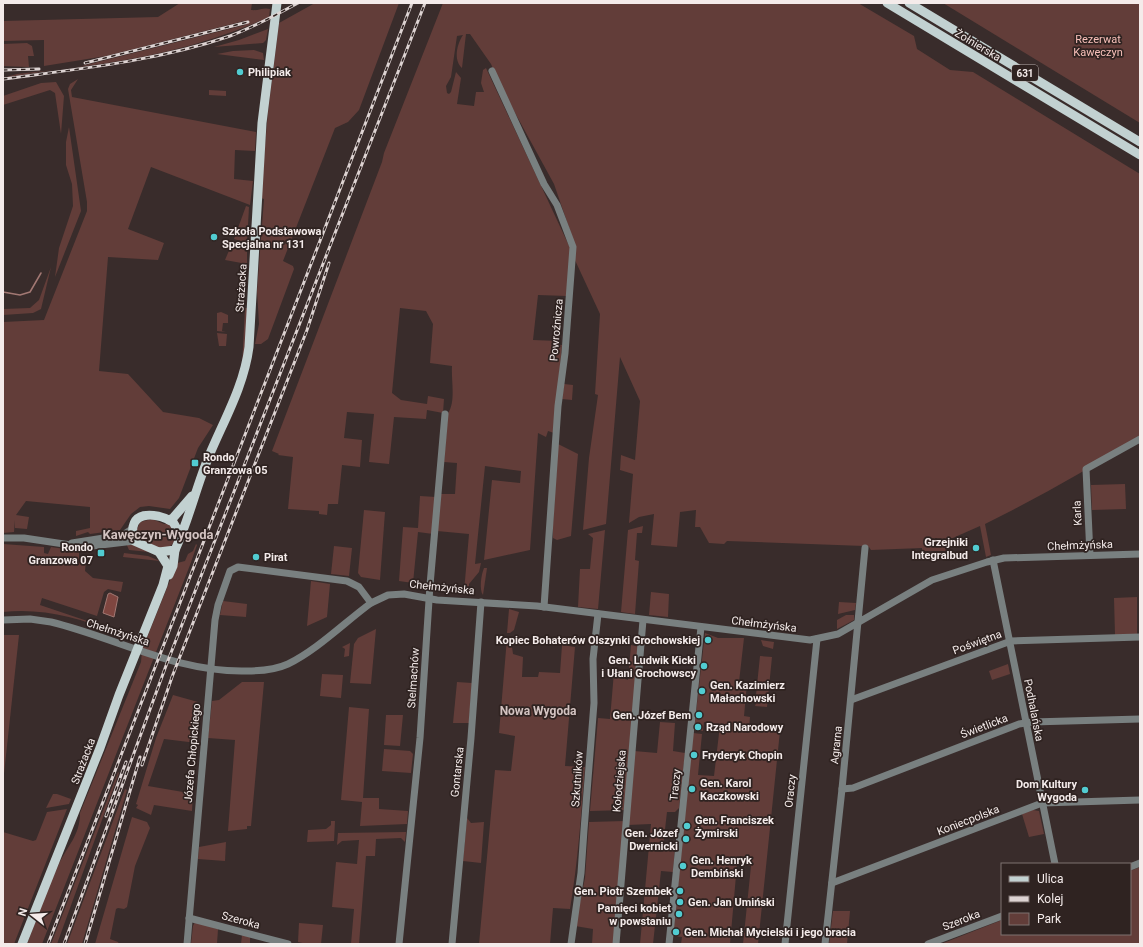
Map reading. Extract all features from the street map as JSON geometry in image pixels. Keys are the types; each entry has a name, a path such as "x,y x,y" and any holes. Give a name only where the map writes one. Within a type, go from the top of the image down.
{"main road":[{"name":"Strażacka","path":"181,536 194,494 228,414 247,361 262,123 277,3"},
{"name":"Żołnierska","path":"886,3 1140,155"},
{"name":"Żołnierska","path":"909,3 1140,142"},
{"name":"Strażacka","path":"168,520 174,518 194,494"},
{"path":"151,514 168,520 177,526 181,536 175,550 159,552 134,541 132,530 137,520 143,515 151,514"},
{"name":"Strażacka","path":"163,585 173,567 175,550"},
{"name":"Strażacka","path":"22,944 163,585 168,566 159,552"}],"street":[{"name":"Powroźnicza","path":"492,71 544,184 557,205 573,247 566,353 558,406 544,607"},
{"name":"Stelmachów","path":"399,944 420,738 430,585 445,414"},
{"name":"Karla","path":"1090,555 1086,469 1140,439"},
{"path":"68,544 123,535 132,530"},
{"path":"3,538 20,538 84,547 134,541"},
{"name":"Agrarna","path":"825,944 851,700 865,548"},
{"name":"Chełmżyńska","path":"3,620 25,619 47,621 188,666 227,672 265,670 289,664 304,655 371,603 382,597 396,594 408,594 430,599 544,607 796,639 816,640 838,634 932,580 993,560 1140,554"},
{"name":"Podhalańska","path":"993,560 1055,863"},
{"name":"Józefa Chłopickiego","path":"187,944 216,614 230,572 233,568 238,567 347,581 359,587 371,603"},
{"name":"Gontarska","path":"452,944 471,738 481,602"},
{"name":"Szkutników","path":"571,944 581,872 594,704 593,659 598,614"},
{"name":"Kołodziejska","path":"616,944 643,620"},
{"name":"Traczy","path":"669,944 701,627"},
{"name":"Poświętna","path":"851,700 1010,642 1140,637"},
{"name":"Oraczy","path":"785,944 816,640"},
{"name":"Świetlicka","path":"842,789 853,788 1026,723 1140,719"},
{"name":"Koniecpolska","path":"832,883 1042,803 1140,800"},
{"name":"Szeroka","path":"928,944 1001,916"},
{"name":"Szeroka","path":"189,918 288,944"}],"green space":[{"path":"180,3 252,3 251,10 265,8 270,9 269,17 246,27 200,43 127,60 78,67 245,25 244,21 106,56 44,66 44,40 3,41 3,21 158,17"},
{"path":"315,3 399,3 359,110 348,122 335,128 283,261 293,266 294,269 268,339 261,344 255,344 259,324 257,291 264,199 261,198 261,191 268,112 279,23"},
{"path":"443,3 858,3 914,36 917,49 950,70 973,72 1140,174 1140,437 1063,483 985,524 991,555 986,557 980,526 946,541 950,549 945,551 922,551 922,548 871,550 869,547 864,546 727,541 724,544 709,543 700,527 695,527 696,510 680,512 677,547 651,545 654,514 639,517 629,523 633,474 620,470 621,455 635,460 640,401 620,357 606,524 583,530 589,458 598,395 595,394 600,314 574,258 576,248 554,184 502,89 491,64 470,34 466,34 462,68 459,65 457,52 463,35 457,36 451,77 446,86 447,93 449,94 451,92 456,72 461,78 457,104 474,106 476,92 484,92 481,83 483,70 486,68 571,250 567,296 538,295 533,340 558,341 557,345 562,345 554,433 548,431 546,437 538,433 530,550 484,560 492,480 520,483 521,471 485,466 475,564 481,563 479,572 469,584 469,589 475,594 464,592 469,534 437,531 441,494 455,494 457,463 444,462 448,413 453,397 452,366 430,363 433,324 426,311 400,308 392,393 401,400 427,404 428,396 444,399 443,413 427,410 426,419 394,417 389,464 369,462 374,414 347,412 344,438 362,440 360,467 342,465 338,504 328,504 327,515 319,514 319,511 288,509 293,457 278,455 279,454 272,451 382,162 384,153"},
{"name":"Rezerwat Kawęczyn","path":"943,3 1140,3 1140,123"},
{"path":"268,29 266,40 263,43 214,47 239,40"},
{"path":"27,43 32,46 34,56 28,56 29,67 3,66 3,44"},
{"path":"254,50 263,53 264,60 217,54 233,51"},
{"path":"53,70 3,78 17,74"},
{"path":"78,79 71,90 72,97 256,132 255,151 235,150 234,179 253,181 250,205 151,167 128,229 164,243 158,260 108,257 99,371 128,374 163,412 199,418 213,425 198,448 179,498 170,509 149,506 140,507 131,514 120,530 90,534 88,532 76,536 76,531 90,528 90,507 26,501 16,515 29,517 27,529 15,528 15,520 14,532 3,533 3,322 44,320 87,211 87,202 68,89 70,84"},
{"path":"56,82 64,96 61,134 55,93 50,90 3,105 3,96 41,83"},
{"path":"209,90 226,91 226,96 209,95"},
{"path":"69,127 81,211 55,277 59,248 73,206 72,184 66,165 66,142"},
{"path":"246,206 249,207 247,243 234,239"},
{"path":"233,241 247,247 247,264 225,260"},
{"path":"51,267 41,309 33,313 3,315 3,309 30,308 39,300"},
{"path":"245,308 249,308 247,340 242,366"},
{"path":"221,312 228,315 228,323 223,323 222,331 226,332 217,331 217,313"},
{"path":"217,333 227,334 226,346 219,346"},
{"path":"564,384 573,385 572,400 562,399"},
{"path":"558,444 578,454 571,536 557,540 553,538 553,524"},
{"path":"1125,484 1126,509 1092,510 1091,485"},
{"path":"420,496 436,497 433,534 418,532 413,583 399,581 403,527 418,528"},
{"path":"364,510 385,512 380,580 361,577 358,573"},
{"path":"152,519 164,524 171,523 173,528 175,535 174,542 164,550 137,538 136,532 140,522"},
{"path":"643,526 642,533 637,533 635,560 639,561 635,614 621,612 628,530"},
{"path":"605,530 598,609 578,607 580,569 590,569 593,538 588,534"},
{"path":"126,543 130,543 160,557 149,552 129,550"},
{"path":"3,544 44,547 44,553 48,554 51,547 79,551 79,559 86,560 85,571 93,578 123,582 121,592 108,589 104,592 97,616 42,598 40,605 114,630 113,633 87,622 60,615 32,611 3,612"},
{"path":"196,544 197,545 190,565 42,944 27,944 54,875 78,828 80,813 141,662 142,650 177,563 185,561 188,554 193,551"},
{"path":"334,546 352,548 349,576 331,574"},
{"path":"124,553 148,556 160,561 123,557"},
{"path":"484,568 487,568 483,595 481,590 481,582"},
{"path":"311,581 330,584 327,617 307,626"},
{"path":"651,592 669,594 668,617 649,615"},
{"path":"1137,597 1137,634 1115,635 1114,598"},
{"path":"223,601 247,604 246,617 220,615"},
{"path":"839,602 856,603 855,610 838,614"},
{"path":"509,609 519,612 514,630 507,633"},
{"path":"846,615 854,615 854,620 837,629 837,620"},
{"path":"376,629 371,684 350,683 354,644 358,638"},
{"path":"705,633 718,638 744,638 739,682 747,683 744,716 750,717 749,728 780,731 758,944 743,944 751,866 737,864 730,944 681,944 682,937 673,936 693,733 702,734 698,775 714,776 720,725 704,722 703,731 694,730"},
{"path":"3,635 19,635 3,783"},
{"path":"507,638 511,640 513,654 523,657 522,677 538,677 539,672 560,673 562,645 575,647 565,766 585,767 581,821 570,909 553,908 550,944 479,944 495,770 511,771 515,736 499,733"},
{"path":"761,640 774,642 773,649 763,646"},
{"path":"350,643 349,656 344,657 345,649 342,647"},
{"path":"631,645 640,647 627,810 590,811 598,718 610,719 614,672 625,674 625,679 628,680"},
{"path":"760,656 772,657 767,707 755,706 758,698 756,695"},
{"path":"1008,664 1010,674 992,680 989,671"},
{"path":"322,674 343,675 341,698 320,696"},
{"path":"242,682 264,682 251,826 247,826 247,829 228,831 235,740 208,738 212,701 219,700"},
{"path":"457,682 472,683 469,723 453,723"},
{"path":"173,695 198,702 195,737 197,737 197,743 164,739 148,786 183,792 193,792 192,811 154,805 151,815 136,808 138,805 136,804 156,738"},
{"path":"349,707 369,709 363,798 379,798 379,809 408,811 407,824 360,826 362,802 341,800"},
{"path":"386,715 403,715 400,746 384,745"},
{"path":"660,722 675,723 673,751 685,753 679,808 675,812 667,812 663,847 675,848 673,872 661,871 653,944 640,944 651,824 628,825 634,751 657,753"},
{"path":"384,749 410,751 413,754 411,773 382,771"},
{"path":"118,772 119,773 57,944 51,944"},
{"path":"125,789 127,790 82,944 67,944"},
{"path":"53,794 71,799 69,804 46,808"},
{"path":"67,809 14,944 3,944 3,832 33,841 36,840 47,812"},
{"path":"1033,810 1039,811 1044,834 1029,837 1022,814"},
{"path":"132,817 147,822 150,828 135,866 127,907 124,909 116,909 110,939 118,942 119,944 95,944"},
{"path":"467,818 471,823 484,822 481,863 463,861"},
{"path":"331,821 335,821 334,841 307,842 308,830 326,829 331,825"},
{"path":"625,821 614,944 592,944 593,929 575,926 585,878 589,822"},
{"path":"406,832 405,842 401,838 376,839 375,856 366,856 359,944 351,944 354,909 332,907 336,862 357,864 359,840 342,841 337,845 338,833"},
{"path":"226,842 225,861 198,859 199,847"},
{"path":"1140,867 1140,944 941,944 1001,920 1001,935 1131,935 1131,871"},
{"path":"833,911 850,911 847,944 829,944"},
{"path":"195,922 218,929 217,944 191,944 193,926"},
{"path":"299,923 323,925 321,944 307,944 298,942"},
{"path":"242,935 250,937 250,944 241,944"}],"shaded area":[{"path":"110,593 118,597 114,617 103,613 108,594"}],"waterway":[{"path":"3,292 20,295 30,292 41,273"}],"railway":[{"path":"3,79 118,63 202,45 230,36 265,21 298,3"},
{"path":"48,944 412,3"},
{"path":"64,944 167,663 425,3"},
{"path":"85,63 248,22"},
{"path":"3,70 39,69"},
{"path":"142,765 172,677 307,330 329,263"},
{"path":"85,944 140,757"},
{"path":"106,816 126,762"}],"place":[{"name":"Philipiak","path":"240,72"},
{"name":"Szkoła Podstawowa Specjalna nr 131","path":"214,237"},
{"name":"Rondo Granzowa 05","path":"195,463"},
{"name":"Grzejniki Integralbud","path":"976,548"},
{"name":"Rondo Granzowa 07","path":"101,553"},
{"name":"Pirat","path":"256,557"},
{"name":"Kopiec Bohaterów Olszynki Grochowskiej","path":"708,640"},
{"name":"Gen. Ludwik Kicki i Ułani Grochowscy","path":"704,666"},
{"name":"Gen. Kazimierz Małachowski","path":"702,691"},
{"name":"Gen. Józef Bem","path":"699,715"},
{"name":"Rząd Narodowy","path":"698,727"},
{"name":"Fryderyk Chopin","path":"694,755"},
{"name":"Gen. Karol Kaczkowski","path":"692,789"},
{"name":"Dom Kultury Wygoda","path":"1085,790"},
{"name":"Gen. Franciszek Żymirski","path":"687,826"},
{"name":"Gen. Józef Dwernicki","path":"686,839"},
{"name":"Gen. Henryk Dembiński","path":"683,866"},
{"name":"Gen. Piotr Szembek","path":"680,891"},
{"name":"Gen. Jan Umiński","path":"680,902"},
{"name":"Pamięci kobiet w powstaniu","path":"679,914"},
{"name":"Gen. Michał Mycielski i jego bracia","path":"676,932"}],"district":[{"name":"Kawęczyn-Wygoda","path":"158,534"},
{"name":"Nowa Wygoda","path":"538,711"}]}
